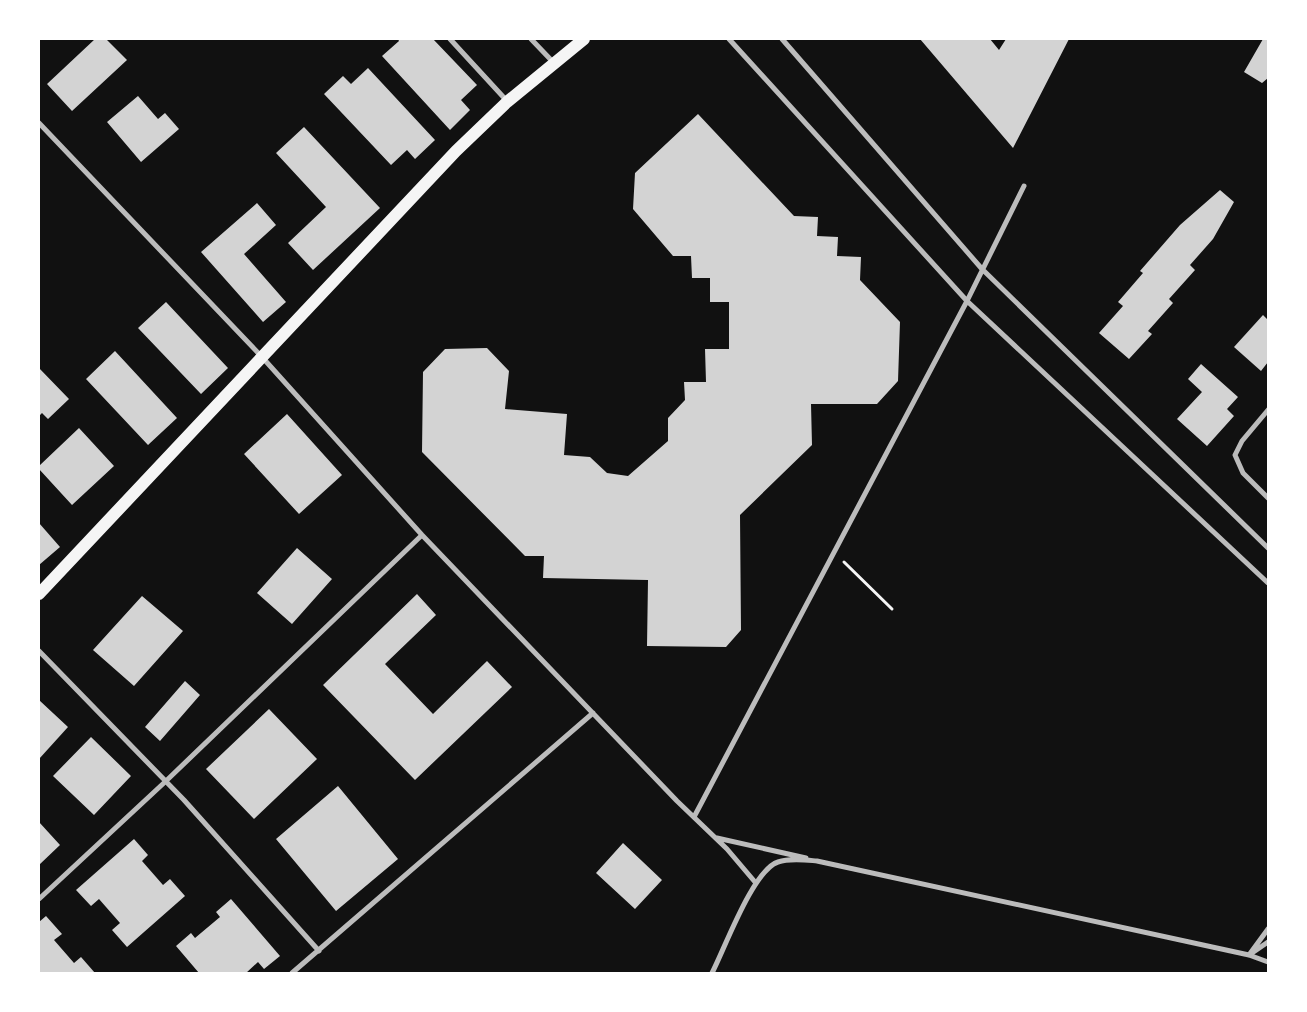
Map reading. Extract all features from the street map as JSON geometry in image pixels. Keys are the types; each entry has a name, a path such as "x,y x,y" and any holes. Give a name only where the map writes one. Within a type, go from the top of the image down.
{"main road":[{"path":"39,594 456,151 507,102 553,62 584,39"}],"street":[{"path":"450,39 507,102"},
{"path":"532,39 553,62"},
{"path":"729,39 967,301 1268,583"},
{"path":"782,39 982,269 1268,548"},
{"path":"39,123 262,357 422,535 716,838 755,882"},
{"path":"694,817 967,301 1024,186"},
{"path":"1268,410 1242,441 1235,456 1243,473 1268,498"},
{"path":"39,899 422,535"},
{"path":"39,651 166,780 319,951"},
{"path":"292,973 593,713"},
{"path":"716,838 1249,955 1268,962"},
{"path":"712,973 755,882 767,868 777,862 817,861"},
{"path":"1249,955 1268,929"},
{"path":"1249,955 1268,942"}],"path":[{"path":"834,552 892,609"}],"building":[{"path":"95,39 106,39 127,60 72,111 47,84"},
{"path":"398,39 433,39 477,85 461,100 470,110 450,130 382,56 399,41"},
{"path":"920,39 990,39 999,50 1006,39 1069,39 1013,148"},
{"path":"1263,39 1268,39 1268,78 1262,83 1244,72"},
{"path":"368,68 435,140 415,159 407,150 391,165 324,94 343,76 351,84"},
{"path":"138,96 158,119 165,113 179,129 141,162 107,122"},
{"path":"698,114 794,216 818,217 817,236 838,237 837,256 861,257 860,280 900,322 898,381 877,404 811,404 812,445 740,515 741,630 726,647 647,646 648,580 543,578 544,556 525,556 422,452 423,372 445,349 487,348 509,371 505,409 567,414 564,455 590,457 607,473 628,476 668,441 668,418 685,400 684,382 706,382 705,349 729,349 729,302 710,302 710,278 692,278 691,256 673,256 633,209 635,173"},
{"path":"304,127 380,208 313,270 288,243 326,207 276,153"},
{"path":"1220,190 1234,202 1213,239 1190,265 1195,270 1169,299 1173,303 1148,331 1152,334 1129,359 1099,333 1123,306 1118,302 1143,273 1140,271 1180,225"},
{"path":"257,203 276,225 244,254 286,302 263,322 201,252"},
{"path":"166,302 228,368 201,394 138,328"},
{"path":"1263,315 1268,320 1268,362 1261,371 1234,347"},
{"path":"115,351 177,418 148,445 86,379"},
{"path":"1201,364 1238,397 1227,409 1234,416 1207,446 1177,419 1202,392 1188,379"},
{"path":"39,368 69,399 48,419 42,413 39,416"},
{"path":"287,414 342,475 299,514 244,454"},
{"path":"79,428 114,466 72,505 39,469 39,466"},
{"path":"39,523 60,547 39,565"},
{"path":"297,548 332,579 292,624 257,593"},
{"path":"417,594 436,615 385,664 433,714 487,661 512,687 415,780 323,685"},
{"path":"142,596 183,631 134,686 93,650"},
{"path":"185,681 200,695 160,741 145,727"},
{"path":"39,700 68,727 39,759"},
{"path":"269,709 317,759 254,819 206,769"},
{"path":"91,737 131,776 94,815 53,776"},
{"path":"338,786 398,859 336,911 276,839"},
{"path":"39,822 60,845 39,865"},
{"path":"134,839 148,855 142,861 163,885 170,879 185,896 127,947 112,930 120,923 99,899 91,906 76,890"},
{"path":"623,843 662,880 635,909 596,873"},
{"path":"231,899 280,956 264,969 258,962 246,973 199,973 176,946 191,933 195,938 220,917 216,912"},
{"path":"46,916 62,934 54,940 74,963 81,957 95,973 39,973 39,922"}]}
